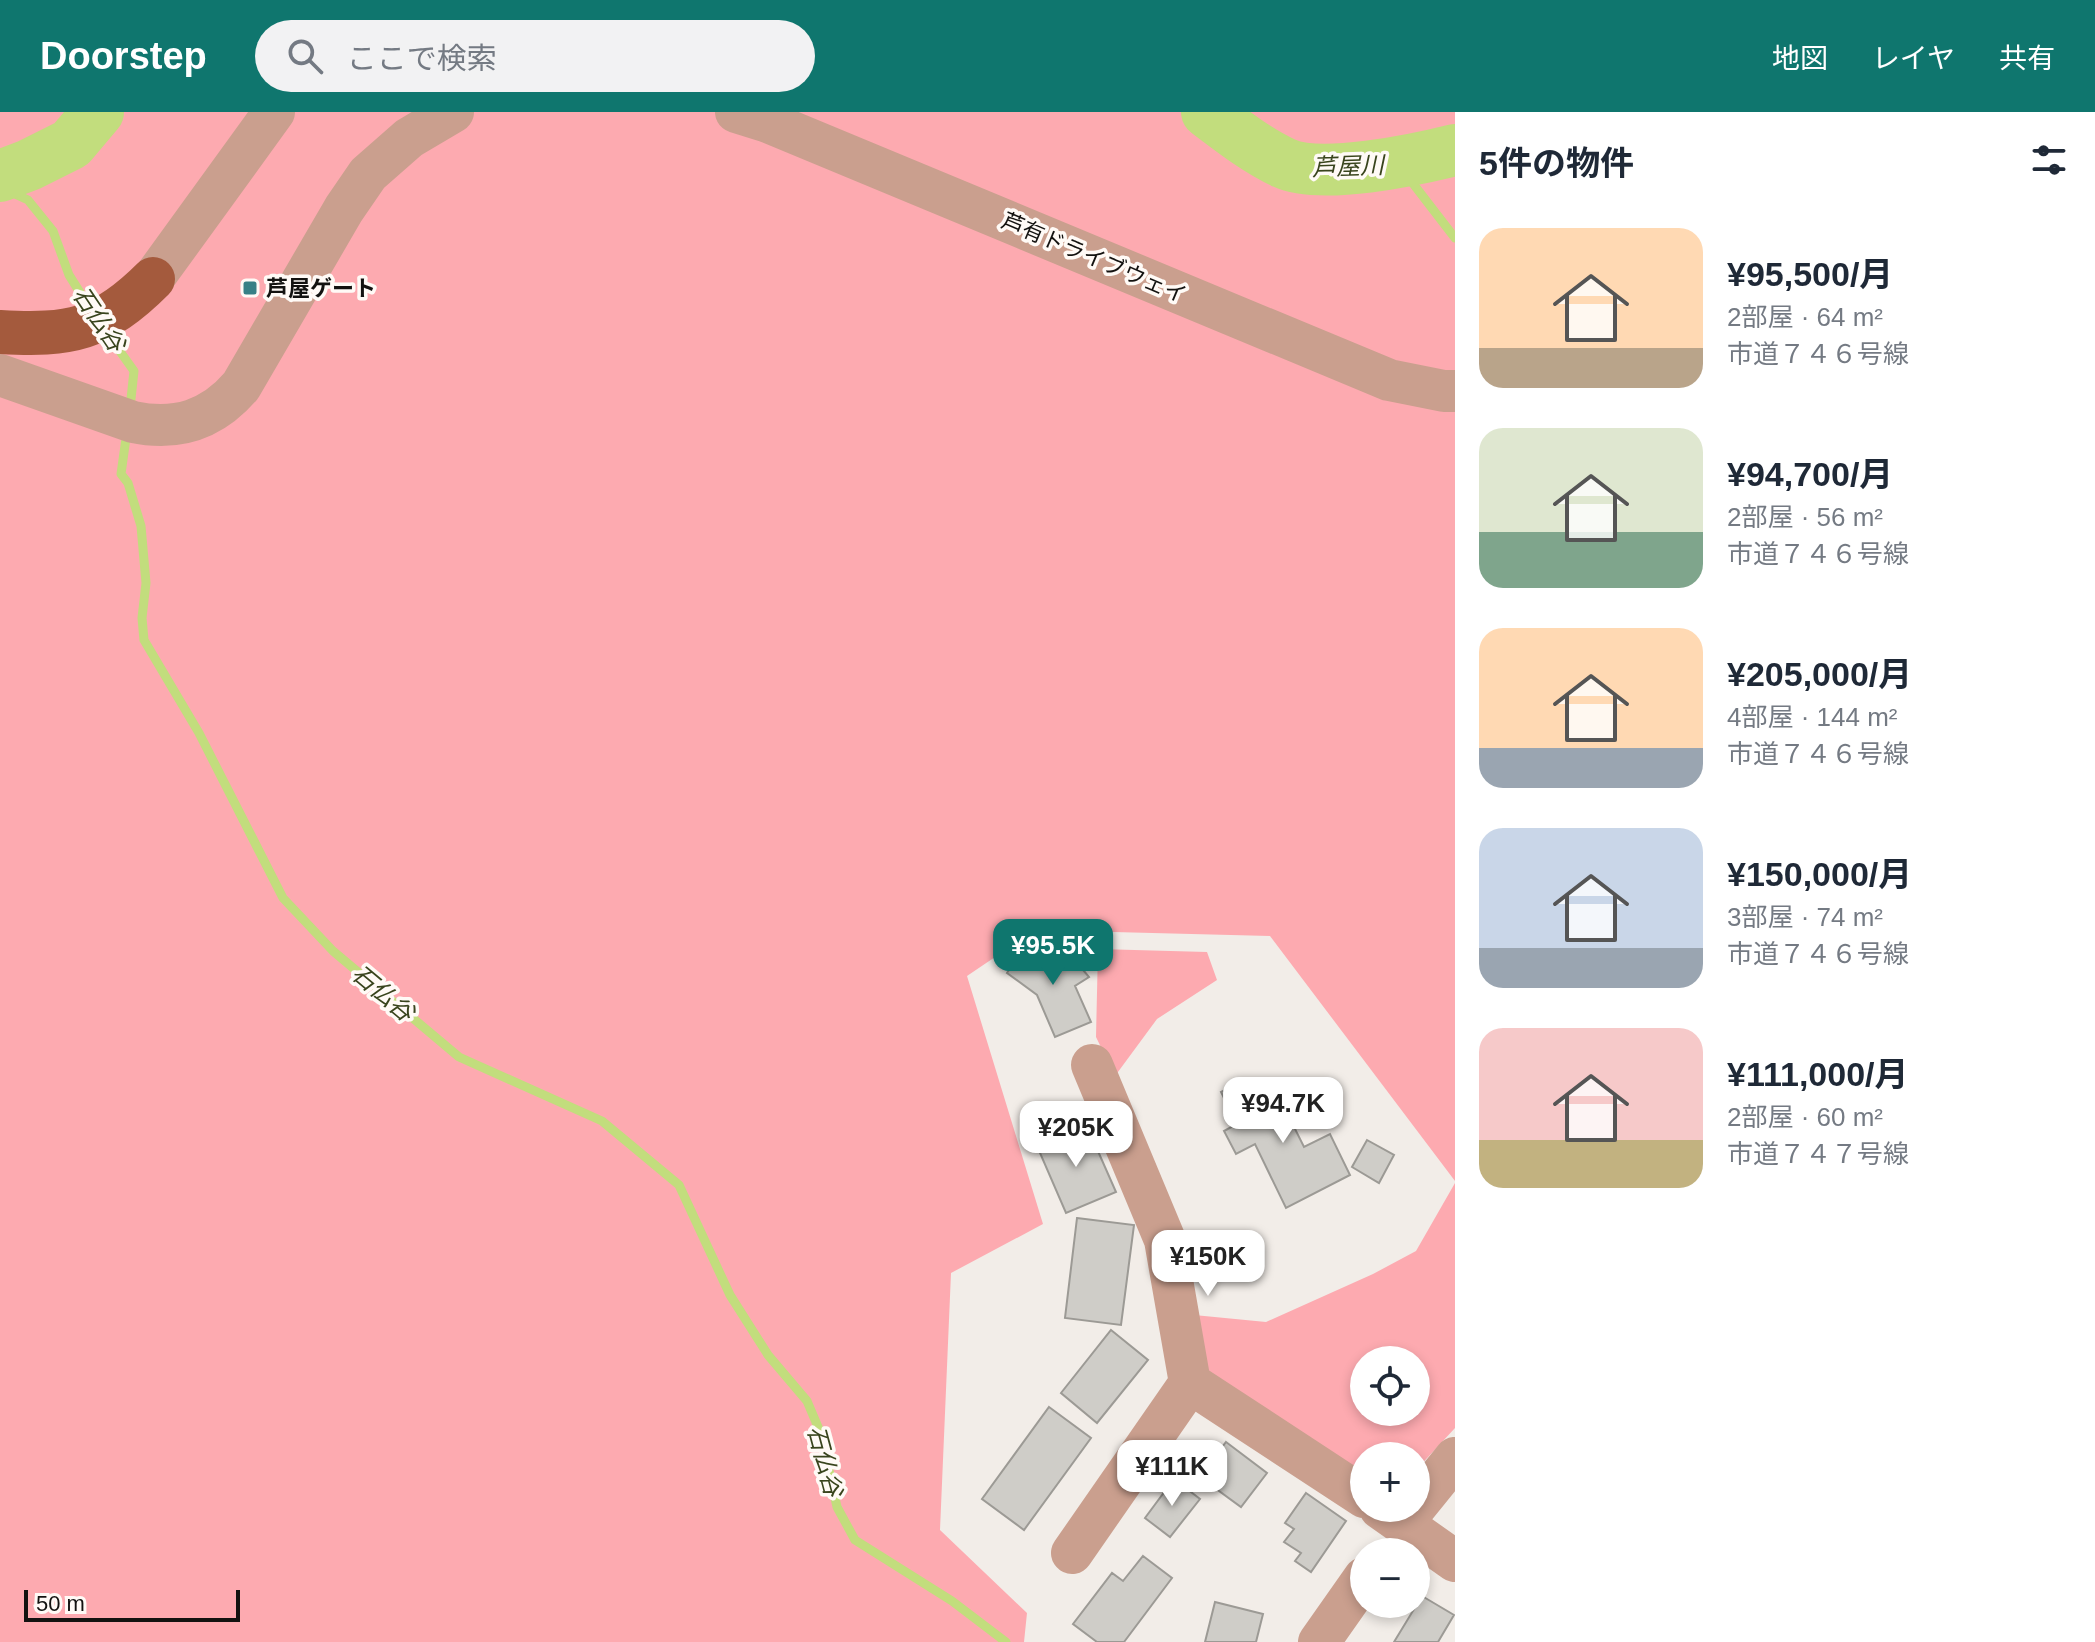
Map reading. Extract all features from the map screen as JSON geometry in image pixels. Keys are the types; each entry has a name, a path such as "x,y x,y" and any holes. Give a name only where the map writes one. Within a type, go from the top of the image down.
{"main road":[{"path":"0,332 57,332 96,322 128,304 153,279"}],"street":[{"path":"153,279 274,112"},
{"path":"0,375 153,426 172,426 209,415 227,402 255,364 344,209 368,174 409,138 453,112"},
{"name":"芦有ドライブウェイ","path":"736,112 768,122 1376,375 1455,391"},
{"path":"1072,1553 1190,1383 1165,1240 1092,1065"},
{"path":"1190,1383 1350,1488"},
{"path":"1430,1485 1455,1458"},
{"path":"1403,1522 1455,1561"},
{"path":"1319,1642 1350,1598"}],"shaded area":[{"path":"0,112 1455,112 1455,1181 1270,936 1035,930 967,976 1043,1224 951,1273 940,1530 1027,1613 1024,1642 0,1642"},
{"path":"1098,949 1207,952 1217,980 1157,1019 1115,1076 1096,1037"},
{"path":"1455,1183 1455,1428 1430,1455 1430,1442 1350,1442 1350,1467 1209,1375 1194,1315 1266,1322 1416,1251"}],"building":[{"path":"1027,942 1058,961 1068,952 1089,977 1075,986 1091,1022 1055,1037 1037,995 1007,973"},
{"path":"1245,1080 1260,1110 1292,1095 1305,1121 1294,1127 1304,1147 1330,1134 1350,1175 1286,1208 1255,1144 1236,1154 1224,1131 1237,1124 1221,1092"},
{"path":"1086,1124 1116,1192 1066,1213 1037,1146"},
{"path":"1367,1140 1394,1155 1379,1183 1352,1167"},
{"path":"1077,1218 1134,1225 1121,1325 1065,1318"},
{"path":"1111,1330 1148,1360 1097,1423 1061,1393"},
{"path":"1049,1407 1091,1438 1024,1530 982,1499"},
{"path":"1226,1442 1267,1473 1241,1507 1200,1477"},
{"path":"1174,1479 1200,1499 1170,1537 1145,1518"},
{"path":"1306,1493 1346,1521 1311,1572 1295,1561 1301,1553 1284,1542 1294,1529 1285,1523"},
{"path":"1143,1556 1172,1578 1124,1642 1097,1642 1073,1624 1112,1573 1123,1581"},
{"path":"1430,1601 1454,1615 1438,1642 1394,1642 1409,1618 1430,1618"},
{"path":"1215,1602 1263,1614 1256,1642 1205,1642"}],"waterway":[{"name":"芦屋川","path":"0,176 71,144 98,112"},
{"name":"芦屋川","path":"1207,112 1264,152 1300,168 1368,167 1455,150"},
{"path":"1398,164 1455,238"},
{"name":"石仏谷","path":"0,187 28,200 53,231 69,275 91,310"},
{"name":"石仏谷","path":"104,329 134,371 130,408"},
{"name":"石仏谷","path":"127,431 121,474 128,483 141,526 146,583 142,618 144,640 199,733 283,898 333,951 459,1057 602,1121 679,1185 730,1295 768,1355 807,1401 821,1434 837,1507 855,1540 952,1601 1006,1642"}],"place":[{"name":"芦屋ゲート","path":"250,288"}]}
